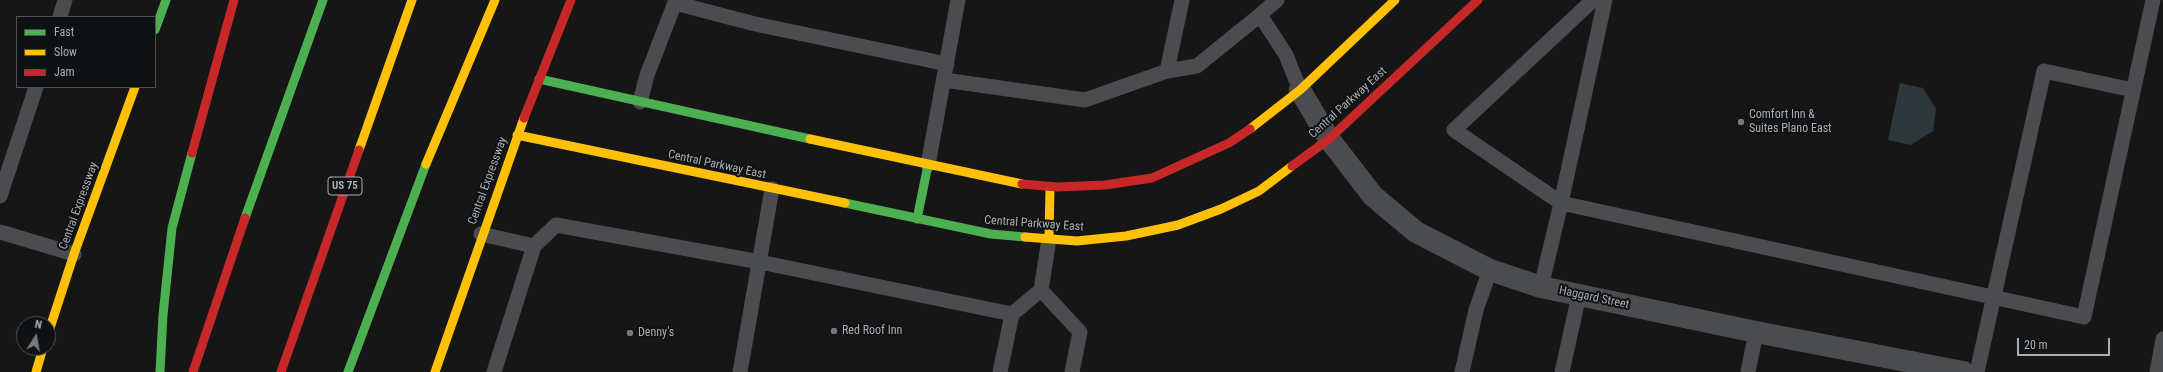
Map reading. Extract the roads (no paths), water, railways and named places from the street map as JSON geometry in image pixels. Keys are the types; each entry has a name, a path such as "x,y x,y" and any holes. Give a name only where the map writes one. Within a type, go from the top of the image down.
{"main road":[{"path":"156,27 166,0"},
{"path":"160,372 172,228 234,0"},
{"path":"193,372 258,179 323,0"},
{"name":"US 75","path":"281,372 412,0"},
{"path":"348,372 416,188 495,0"},
{"name":"Central Expressway","path":"435,372 481,234 517,135 571,0"},
{"path":"539,79 1015,184 1050,187 1105,185 1152,178 1229,143 1268,116 1300,90 1396,0"},
{"name":"Central Parkway East","path":"517,135 991,234 1077,241 1126,236 1178,225 1221,209 1258,191 1329,139 1478,0"},
{"name":"Central Expressway","path":"54,316 74,254 134,88"},
{"path":"917,219 928,165"},
{"path":"1049,239 1050,187"},
{"path":"36,372 41,356"}],"street":[{"name":"Haggard Street","path":"1300,90 1329,139 1373,196 1416,232 1490,270 1541,287 1756,332 1963,372"}],"lane":[{"path":"60,16 65,0"},
{"path":"928,165 958,0"},
{"path":"1167,72 1182,0"},
{"path":"944,80 1086,100 1167,72 1197,66 1277,0"},
{"path":"1594,0 1454,130 1561,203 1994,296 2084,317 2153,0"},
{"path":"1541,287 1561,203 1604,0"},
{"path":"640,102 647,74 675,2 755,24 947,64"},
{"path":"1260,15 1286,55 1300,90"},
{"path":"1977,372 2044,72 2133,90"},
{"path":"0,196 36,88"},
{"path":"740,372 772,188"},
{"path":"494,372 534,246 556,225 760,262 1012,314"},
{"path":"0,232 74,254"},
{"path":"481,234 534,246"},
{"path":"1000,372 1012,314 1041,290 1049,239"},
{"path":"1462,372 1476,310 1490,270"},
{"path":"1041,290 1080,332 1072,372"},
{"path":"1562,372 1579,295"},
{"path":"1748,372 1756,332"},
{"path":"2157,372 2163,339"}],"place":[{"name":"Comfort Inn & Suites Plano East","path":"1741,122"},
{"name":"Red Roof Inn","path":"834,331"},
{"name":"Denny's","path":"630,333"}]}
